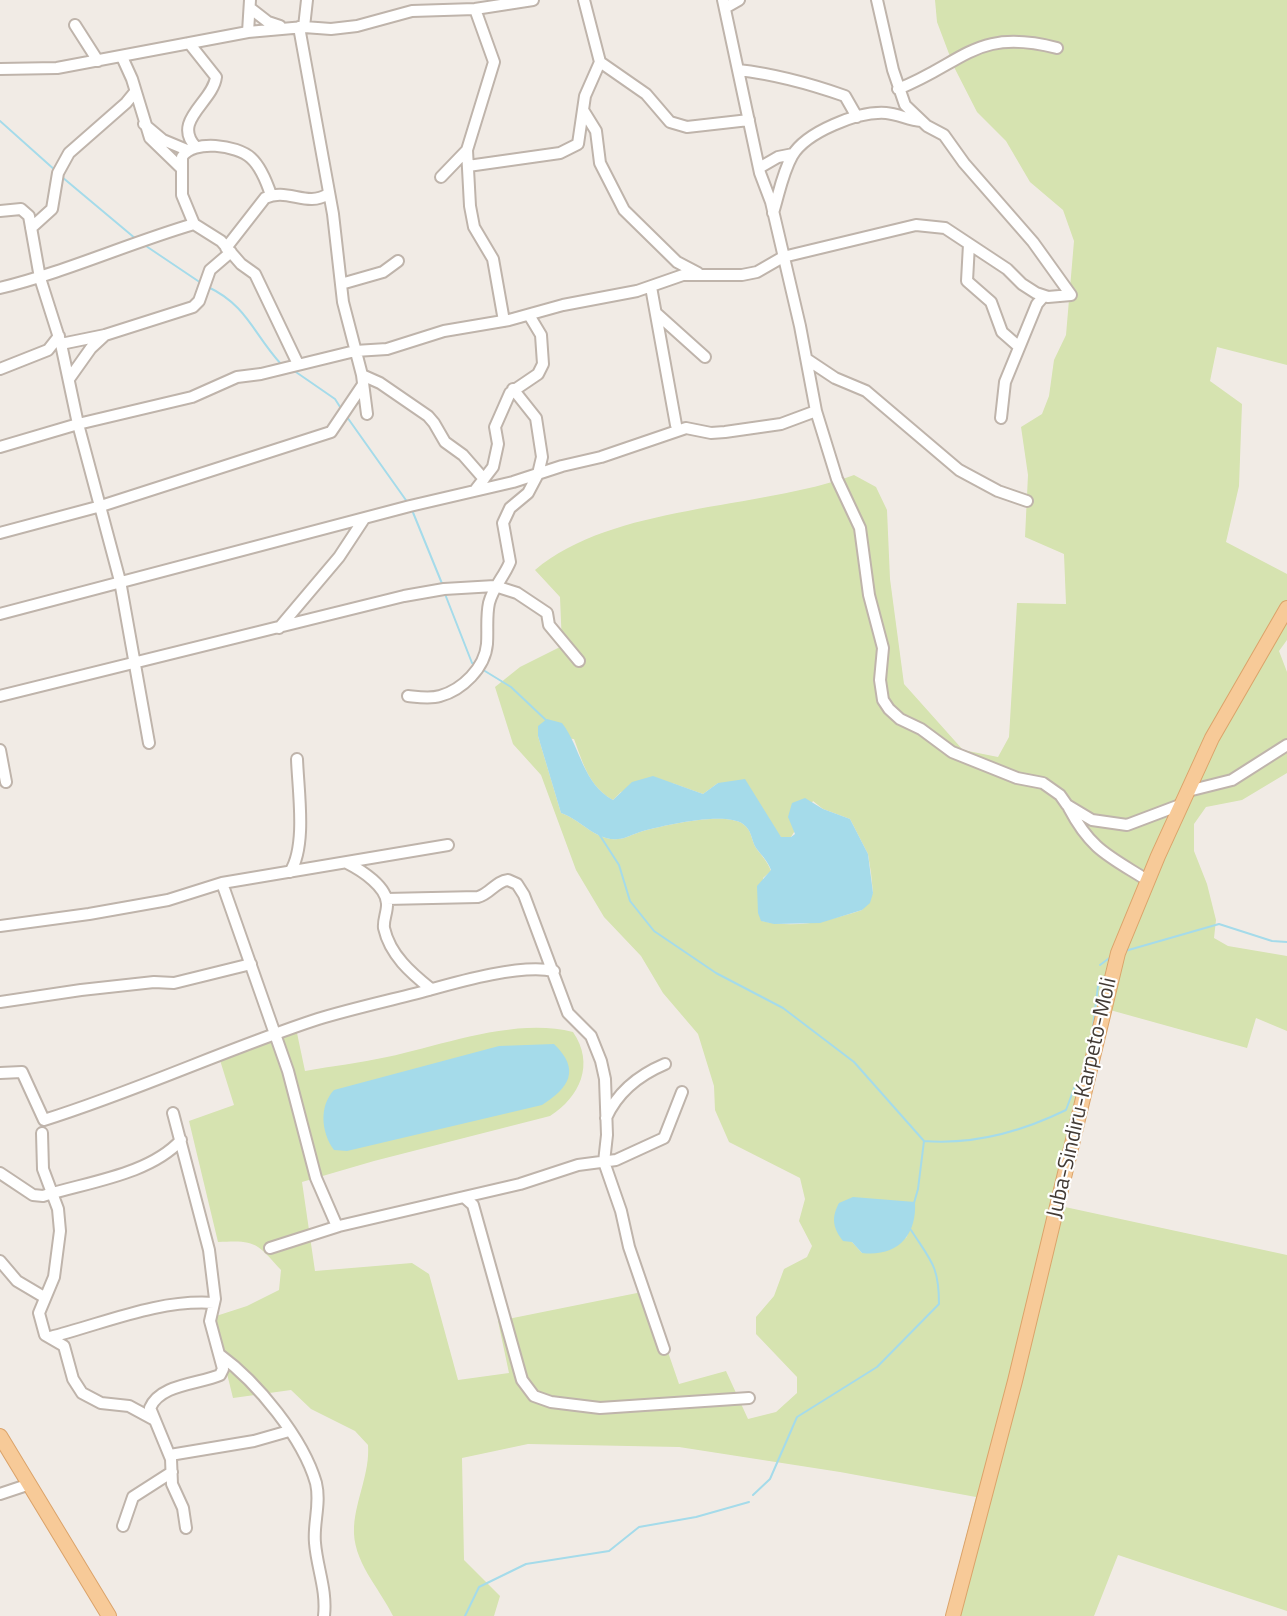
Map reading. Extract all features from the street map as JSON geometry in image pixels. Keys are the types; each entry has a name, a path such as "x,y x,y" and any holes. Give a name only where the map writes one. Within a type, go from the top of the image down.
{"main road":[{"name":"Juba-Sindiru-Karpeto-Moli","path":"953,1616 1015,1381 1109,982 1130,920 1180,805 1217,728 1287,608"},
{"path":"0,1436 27,1485 109,1616"}],"street":[{"path":"307,0 302,27 341,284 367,414"},
{"path":"408,0 412,11"},
{"path":"0,69 57,68 248,32 302,27 331,29 357,26 412,11 475,9 533,0"},
{"path":"468,166 560,153 573,149 578,144 585,96 600,62 584,0"},
{"path":"738,0 724,4 759,168 773,214 808,360 816,411 837,479 860,528 869,595 883,648 880,681 883,700 900,719 921,729 963,757 1017,778 1051,787 1067,805 1087,839 1097,850 1148,880"},
{"path":"0,447 78,424 192,397 237,377 355,351 387,349 453,328 504,321 651,287 683,275 698,273 742,275 771,266 783,257 797,256 828,246 916,225 945,228 1006,269 1022,284 1044,296 1071,295 1033,242 964,163 944,135 921,121 905,105 898,89 877,0"},
{"path":"250,4 268,22 287,28"},
{"path":"248,32 250,4"},
{"path":"475,9 494,62 467,150 468,166 474,227 493,259 504,321"},
{"path":"75,25 98,61"},
{"path":"898,89 929,75 967,51 987,44 1013,41 1035,42 1057,48"},
{"path":"189,43 216,77 213,90 196,109 188,124 192,149 181,168 182,195 194,224 228,250 258,279 298,364"},
{"path":"122,57 144,124 156,147 181,168"},
{"path":"600,62 646,94 670,122 687,128 749,120"},
{"path":"738,70 799,82 845,96 857,117"},
{"path":"31,228 52,209 58,173 69,153 126,103 135,92"},
{"path":"583,110 596,131 600,163 624,210 677,262 698,273"},
{"path":"773,214 783,176 793,154 807,140 820,132 857,117 885,113 921,121"},
{"path":"144,124 163,140 192,149 238,151 249,155 256,163 271,195"},
{"path":"441,177 467,150"},
{"path":"759,168 778,157 793,154"},
{"path":"0,369 48,350 60,340 105,335 193,307 199,301 210,270 228,250 265,198 282,194 311,201 320,200 328,194"},
{"path":"0,211 21,209 29,216 40,278 60,340 78,424 120,581 149,743"},
{"path":"0,288 40,278 138,241 194,224"},
{"path":"969,244 967,280 991,302 1002,332 1018,346"},
{"path":"341,284 383,272 398,261"},
{"path":"651,287 676,425"},
{"path":"1000,418 1005,382 1037,304 1044,296"},
{"path":"656,313 705,357"},
{"path":"476,489 495,457 498,444 496,423 513,389 538,374 543,364 541,335 529,315"},
{"path":"69,379 91,348 105,335"},
{"path":"808,360 835,378 866,391 958,471 998,491 1027,501"},
{"path":"362,380 380,383 428,416 445,442 463,455 484,479"},
{"path":"0,533 101,506 332,432 362,380"},
{"path":"408,696 441,696 468,680 479,668 487,646 489,604 495,586 510,562 503,523 510,508 528,493 538,474 542,446 536,417 513,389"},
{"path":"0,614 538,474 667,437 686,429 711,433 725,432 781,424 816,411"},
{"path":"279,628 339,557 364,519"},
{"path":"0,696 404,596 495,586 518,593 547,613 549,625 579,661"},
{"path":"1188,791 1232,780 1287,745"},
{"path":"0,750 6,783"},
{"path":"290,872 296,863 299,840 297,759"},
{"path":"1067,805 1092,820 1127,825 1180,805"},
{"path":"0,926 168,900 222,883 448,845"},
{"path":"347,863 369,877 386,899 384,927 396,953 401,963 431,989"},
{"path":"386,899 478,897 484,896 504,880 513,881 524,895 568,1013 591,1036 597,1050 604,1073 606,1118 604,1162 621,1211 629,1247 664,1349"},
{"path":"222,883 299,1108 316,1178 333,1220 339,1226"},
{"path":"0,1002 102,987 154,982 174,983 251,964"},
{"path":"0,1073 22,1072 44,1120 106,1101 319,1019 470,979 538,968 554,971"},
{"path":"606,1118 626,1088 648,1071 665,1064"},
{"path":"270,1248 339,1226 519,1184 578,1165 632,1155 664,1138 682,1092"},
{"path":"42,1133 43,1169 58,1209 60,1231 54,1277 39,1313 40,1322 45,1335 64,1346 73,1379 82,1393 101,1403 129,1406 154,1400 166,1392 220,1375 223,1369 210,1321 214,1303 209,1250 172,1113"},
{"path":"0,1173 33,1195 43,1196 148,1166 168,1153 181,1140"},
{"path":"464,1197 473,1205 522,1380 534,1395 569,1406 614,1409 749,1398"},
{"path":"0,1261 17,1281 44,1297"},
{"path":"49,1337 114,1320 132,1312 192,1303 214,1303"},
{"path":"220,1355 251,1380 289,1431 316,1484 318,1502 315,1546 325,1591 324,1616"},
{"path":"154,1400 150,1411 170,1455 172,1484 183,1508 186,1528"},
{"path":"129,1406 153,1419"},
{"path":"170,1455 254,1441 289,1431"},
{"path":"123,1526 133,1497 172,1472"},
{"path":"0,1494 27,1485"}],"green space":[{"path":"935,0 1287,0 1287,365 1217,347 1210,381 1242,404 1239,486 1226,542 1287,574 1287,640 1279,651 1287,672 1287,773 1242,800 1206,807 1194,824 1194,851 1207,884 1216,920 1214,938 1228,946 1287,956 1287,1031 1256,1018 1247,1048 1110,1010 1065,1207 1287,1255 1287,1611 1118,1555 1094,1616 946,1616 976,1497 840,1472 679,1447 528,1444 462,1458 464,1560 500,1596 494,1616 393,1616 362,1562 355,1539 355,1516 367,1466 368,1445 355,1431 311,1409 291,1390 233,1398 213,1317 247,1306 279,1290 281,1270 260,1248 254,1245 240,1242 218,1242 189,1121 234,1105 219,1057 297,1033 305,1071 377,1059 504,1030 551,1028 573,1032 580,1044 583,1056 581,1079 569,1099 550,1116 302,1182 315,1271 412,1263 429,1274 458,1380 509,1373 498,1321 647,1291 679,1384 726,1371 748,1419 776,1412 797,1393 797,1377 756,1334 756,1317 774,1296 784,1269 807,1257 812,1246 799,1221 805,1199 800,1178 729,1142 715,1110 714,1086 698,1034 663,993 641,956 604,917 576,870 541,775 513,744 495,687 520,667 562,646 560,597 535,570 567,548 604,532 645,520 775,495 854,475 876,487 887,510 890,579 904,684 963,750 998,757 1009,737 1017,603 1066,604 1064,554 1025,537 1028,475 1021,427 1042,414 1049,396 1054,360 1066,335 1074,241 1063,210 1030,182 1006,141 977,112 954,67 937,22","holes":["538,736 574,739 592,781 613,800 621,792 672,783 703,794 718,783 781,837 791,837 813,801 823,809 850,819 868,854 873,893 862,910 837,917 800,924 762,921 763,878 771,871 756,848 746,826 734,820 708,819 663,826 621,839 610,839 596,834 561,813","908,1234 906,1238 862,1253 852,1242"]}],"water":[{"path":"547,719 562,723 595,785 613,800 632,782 653,776 703,794 718,783 745,779 781,837 791,837 795,834 788,817 792,803 805,798 823,809 850,819 868,854 873,893 870,903 862,910 820,923 774,924 761,921 758,913 757,886 771,870 756,848 748,829 734,820 708,819 677,823 621,839 610,839 596,834 561,813 538,736 538,726"},
{"path":"554,1044 567,1062 568,1078 559,1092 542,1105 347,1151 334,1150 326,1135 324,1111 329,1096 334,1090 499,1046"},
{"path":"853,1197 915,1202 915,1214 908,1235 894,1248 885,1252 862,1253 852,1242 843,1241 835,1227 835,1213 839,1203"}],"waterway":[{"path":"0,121 56,171"},
{"path":"62,177 136,239"},
{"path":"143,244 201,283"},
{"path":"208,287 221,294 241,312 281,364"},
{"path":"293,370 335,399 342,410"},
{"path":"347,417 408,503"},
{"path":"412,510 443,586"},
{"path":"445,594 472,663 476,665"},
{"path":"480,668 511,687 548,722"},
{"path":"599,834 619,865 630,901 654,931 716,973 783,1008 854,1062 924,1141 979,1139 1032,1125 1066,1110 1075,1086 1080,1081"},
{"path":"1125,951 1219,924 1272,941 1287,942"},
{"path":"1100,965 1112,956"},
{"path":"1092,1034 1098,986"},
{"path":"914,1203 924,1141"},
{"path":"753,1495 770,1479 797,1417 877,1367 939,1304 939,1291 932,1264 911,1230"},
{"path":"465,1616 479,1587 526,1564 609,1551 639,1527 696,1517 749,1502"}]}
